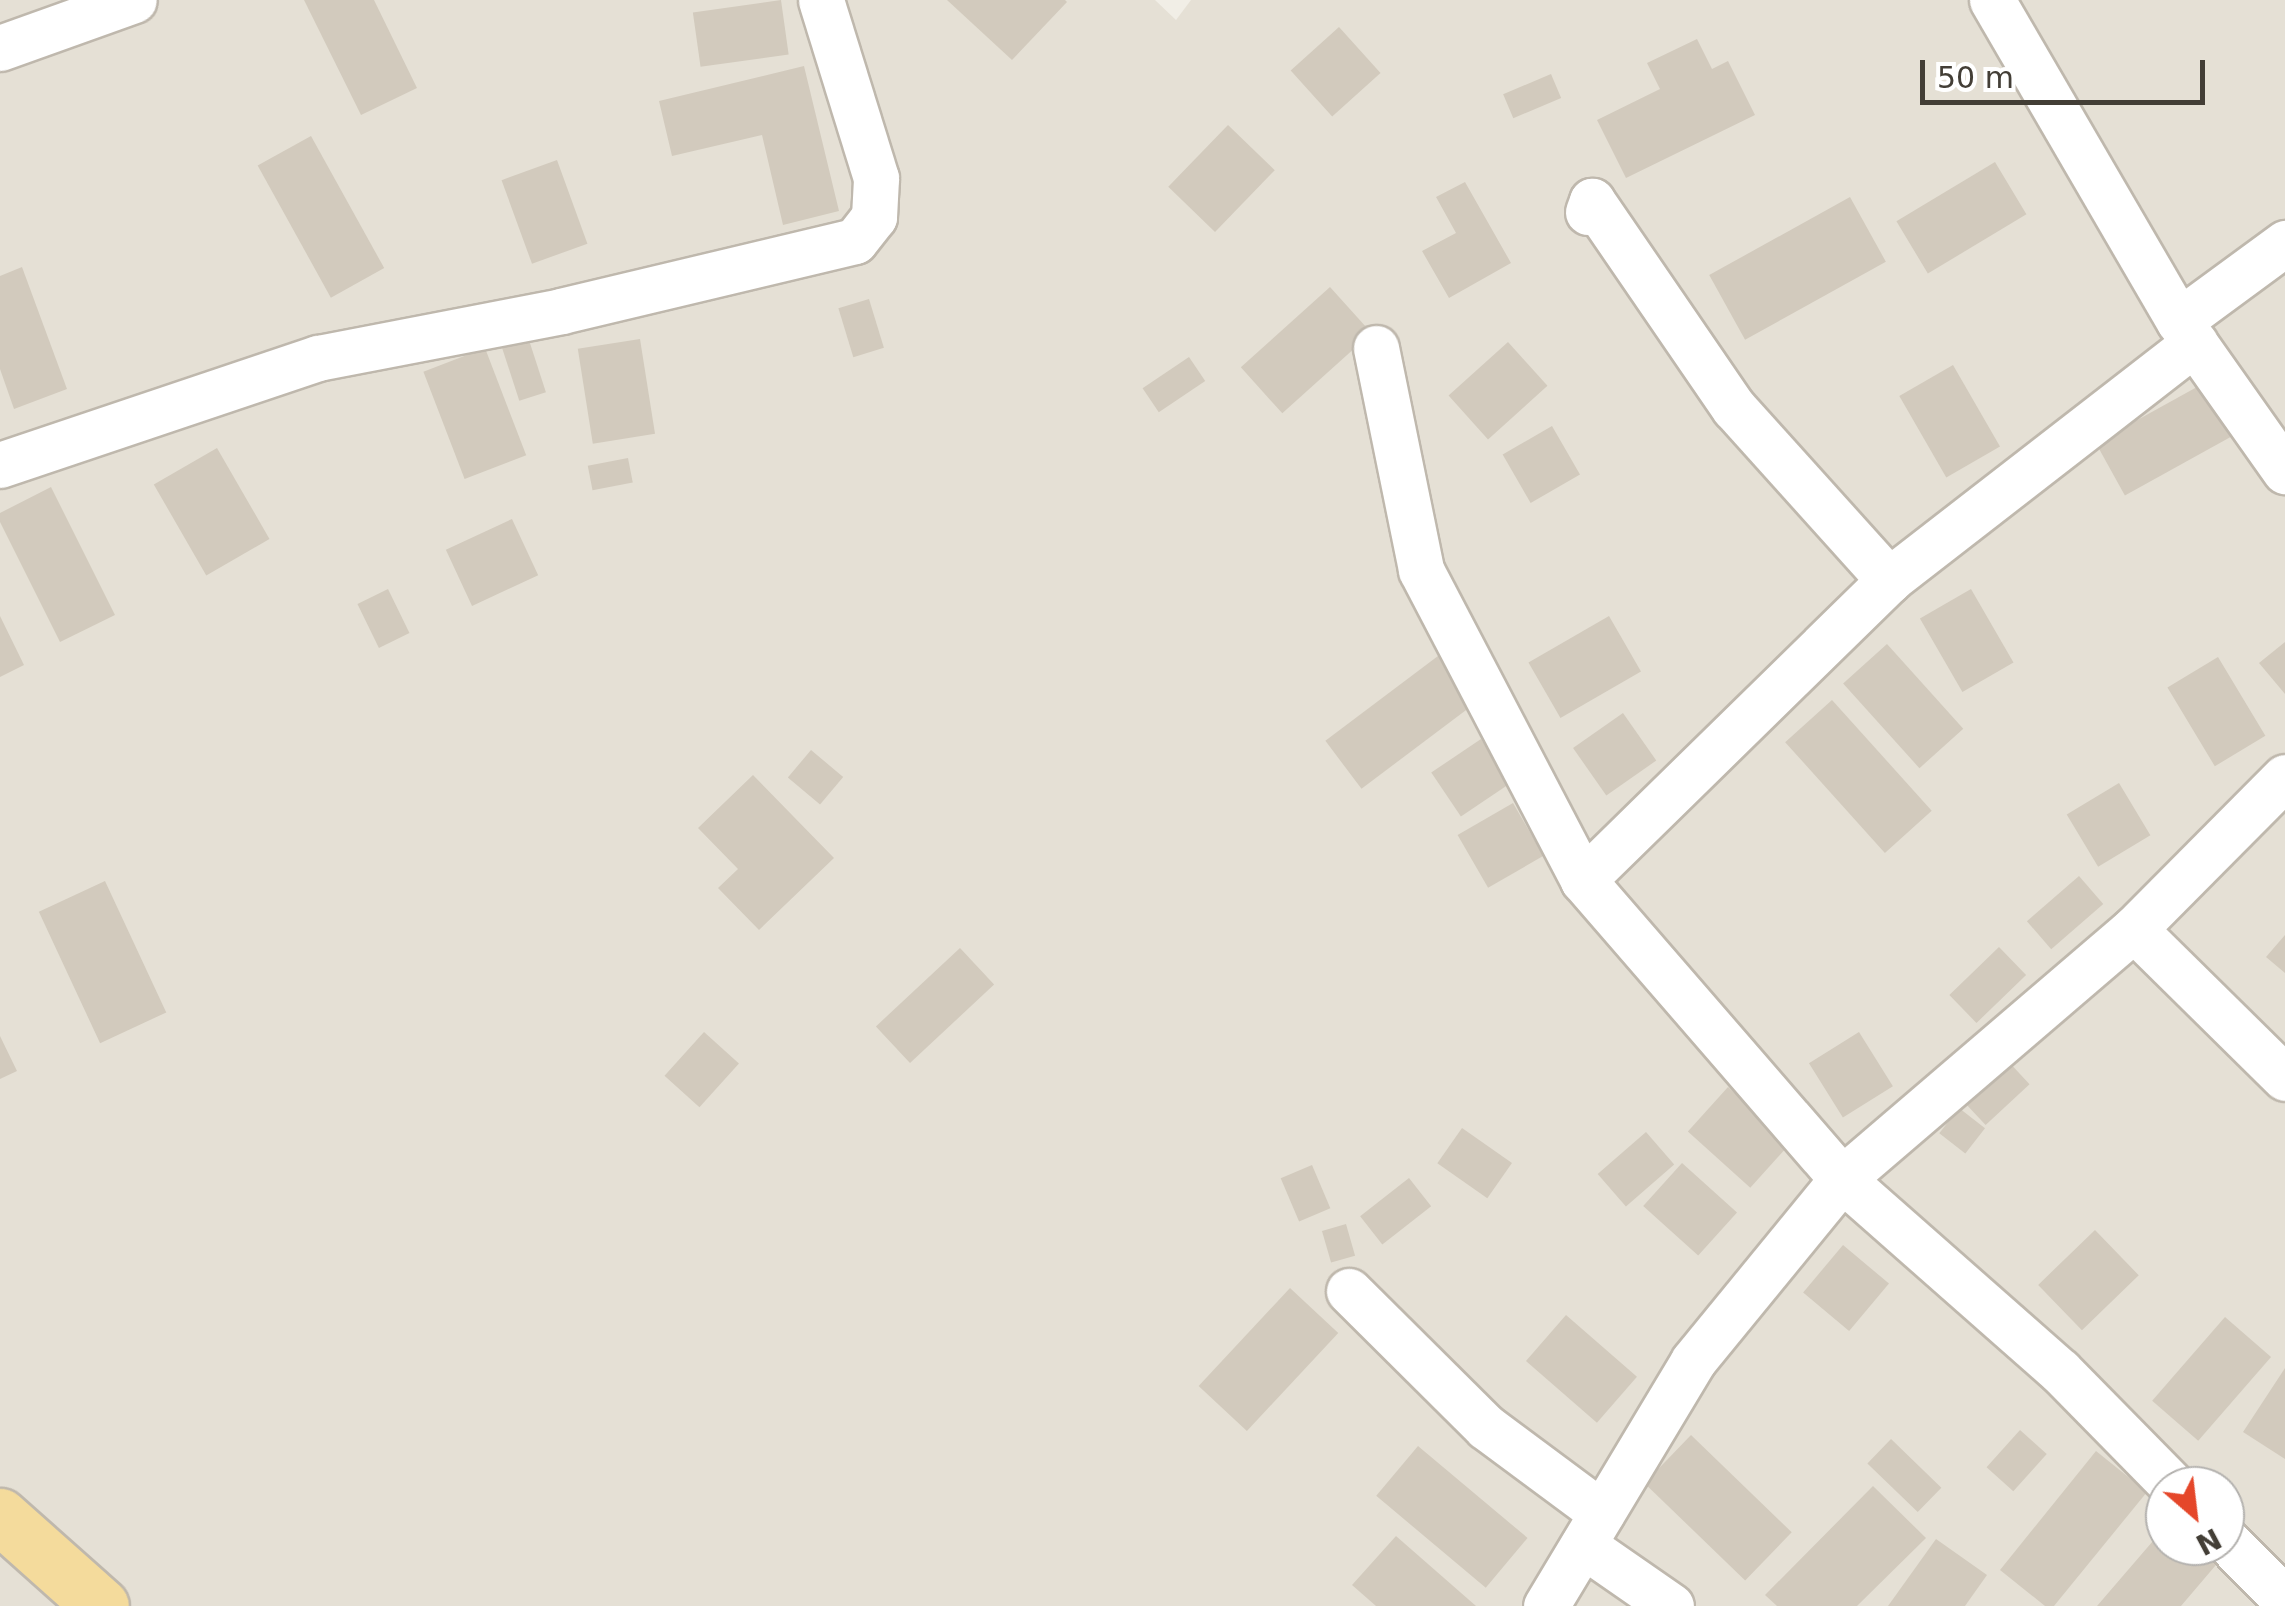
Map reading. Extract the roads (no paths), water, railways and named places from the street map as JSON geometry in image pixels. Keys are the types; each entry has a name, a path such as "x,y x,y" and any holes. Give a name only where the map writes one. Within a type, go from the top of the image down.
{"main road":[{"path":"0,1516 101,1606"}],"street":[{"path":"0,48 134,0"},
{"path":"0,464 318,358 562,311 855,240 874,217 876,178 821,0"},
{"path":"1992,0 2187,332 2285,471"},
{"path":"1588,212 1592,201 1734,408 1888,580"},
{"path":"1583,880 1888,580 2187,332 2285,243"},
{"path":"1376,348 1421,570 1583,880 1842,1179 2060,1371 2153,1466"},
{"path":"1546,1606 1693,1361 1842,1179 2134,929 2285,777"},
{"path":"2134,929 2285,1078"},
{"path":"1349,1291 1671,1606"},
{"path":"2245,1559 2285,1600"}]}
